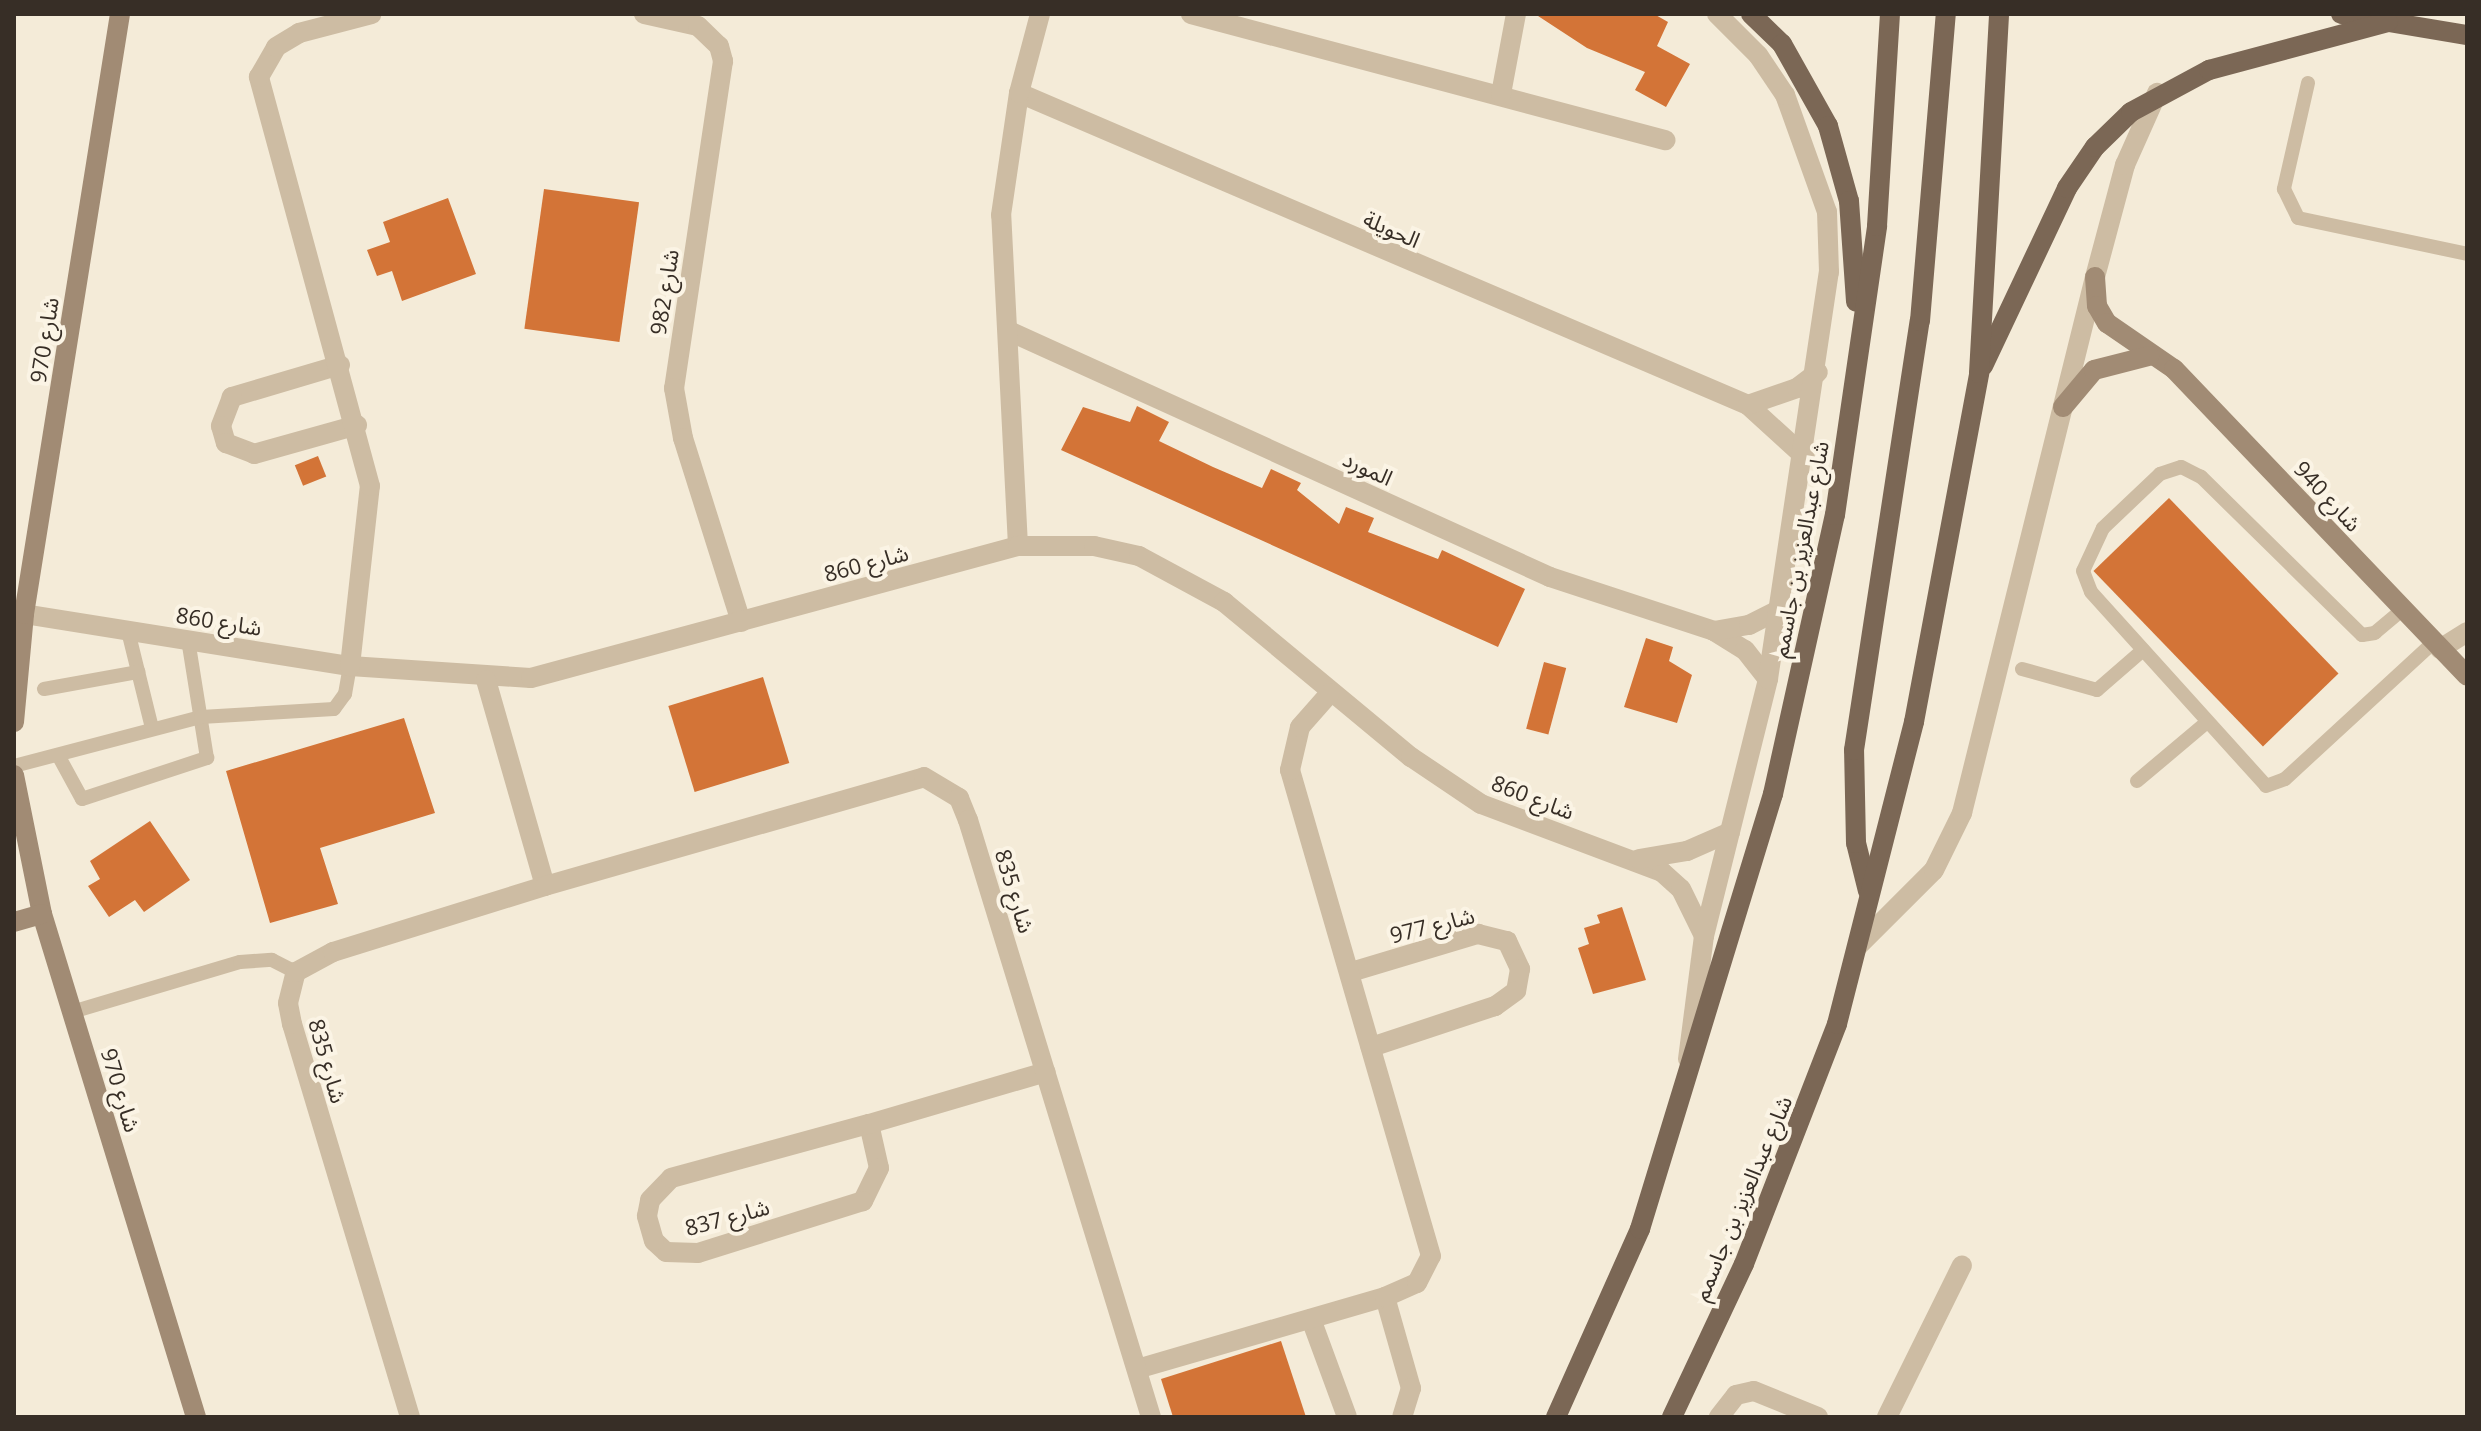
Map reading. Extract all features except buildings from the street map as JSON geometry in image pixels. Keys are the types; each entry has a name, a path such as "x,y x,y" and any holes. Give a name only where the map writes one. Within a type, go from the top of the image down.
{"main road":[{"path":"1751,14 1782,44 1828,126 1849,201 1855,374"},
{"name":"شارع عبدالعزيز بن جاسمم","path":"1556,1417 1640,1229 1688,1081 1773,794 1835,515 1877,226 1890,14"},
{"path":"1869,895 1856,843 1854,750 1920,321 1946,14"},
{"name":"شارع عبدالعزيز بن جاسمم","path":"1672,1417 1786,1162 1858,946 1914,722 1979,373 1999,14"},
{"path":"2341,14 2467,35"},
{"path":"1979,373 2067,188 2095,147 2157,93 2209,70 2388,22"}],"street":[{"name":"شارع 970","path":"14,722 24,614 120,14"},
{"path":"350,666 370,486 357,425 259,77 276,47 299,33 372,14"},
{"name":"شارع 982","path":"644,14 698,26 719,46 723,61 674,388 683,438 741,622"},
{"path":"1018,546 1001,215 1019,93 1040,14"},
{"path":"1191,14 1666,140"},
{"path":"1501,94 1516,14"},
{"name":"شارع عبدالعزيز بن جاسمم","path":"1688,1081 1704,936 1768,679 1818,372 1829,272 1827,212 1785,95 1758,55 1717,14"},
{"name":"الحويلة","path":"1019,93 1748,405 1805,457"},
{"name":"شارع عبدالعزيز بن جاسمم","path":"1858,946 1909,900 1951,846 2125,165 2157,93"},
{"name":"شارع 940","path":"2095,277 2097,306 2107,323 2149,356 2174,369 2467,676"},
{"name":"المورد","path":"1009,331 1550,577 1714,631 1745,650 1768,679"},
{"path":"2063,407 2094,370 2149,356"},
{"path":"340,365 232,397 221,426 226,443 254,454 357,425"},
{"path":"1748,405 1797,388 1818,372"},
{"name":"شارع 860","path":"24,614 350,666 486,680 575,671 1018,546 1094,546 1181,574 1224,602 1330,693 1481,804 1639,859 1681,889 1704,936"},
{"name":"المورد","path":"1714,631 1749,625 1779,610"},
{"path":"2437,646 2467,632"},
{"path":"486,680 545,886"},
{"path":"1137,1369 1385,1297 1417,1283 1431,1256 1290,770 1300,727 1330,693"},
{"name":"شارع 970","path":"14,775 42,914 196,1417"},
{"name":"شارع 835","path":"410,1417 292,1024 288,1003 296,972 333,952 545,886 895,781 924,777 942,783 959,798 968,820 1151,1417"},
{"name":"شارع 860","path":"1639,859 1687,851 1730,832"},
{"path":"14,922 42,914"},
{"name":"شارع 977","path":"1351,972 1478,934 1507,941 1520,969 1516,991 1495,1006 1371,1047"},
{"name":"شارع 837","path":"869,1124 879,1168 863,1201 698,1253 666,1252 654,1241 647,1216 650,1200 671,1178 1046,1072"},
{"path":"1887,1417 1962,1265"},
{"path":"1385,1297 1411,1388 1402,1417"},
{"path":"1311,1319 1347,1417"},
{"path":"1719,1417 1736,1395 1769,1393 1818,1417"}],"lane":[{"path":"2308,83 2284,189 2298,218 2467,254"},
{"path":"2402,610 2375,633 2362,635 2201,477 2181,467 2160,474 2103,528 2083,571 2091,592 2207,722 2272,787 2437,646"},
{"path":"128,631 152,728"},
{"path":"58,755 76,796 94,798 204,760 209,754 188,640"},
{"path":"2022,669 2097,690 2143,650"},
{"path":"14,766 201,717 334,709 345,694 350,666"},
{"path":"44,689 138,672"},
{"path":"2137,781 2207,722"},
{"path":"72,1012 240,962 272,960 296,972"}]}
